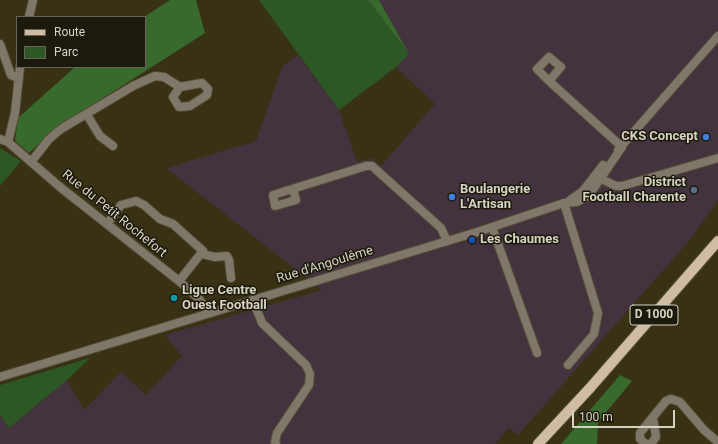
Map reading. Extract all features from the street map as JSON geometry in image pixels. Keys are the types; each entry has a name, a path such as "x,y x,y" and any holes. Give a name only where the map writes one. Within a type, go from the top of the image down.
{"main road":[{"name":"D 1000","path":"538,444 590,388 718,241"},
{"name":"D 1000","path":"546,444 567,420 590,388"}],"street":[{"path":"29,16 32,0"},
{"name":"Rue d'Angoulême","path":"0,377 564,204 577,202 586,197 598,177 622,147 718,36"},
{"path":"0,44 2,58 11,75 18,78"},
{"path":"549,81 561,67 549,57 537,70 549,81 622,147"},
{"path":"4,141 15,113 20,68"},
{"path":"31,162 55,134 133,86 155,76 164,76 180,87"},
{"path":"87,115 100,136 113,146"},
{"name":"Rue du Petit Rochefort","path":"4,141 179,281 198,298 205,307 207,313"},
{"path":"598,177 616,186 622,186 718,158"},
{"path":"293,189 366,166 372,166 441,228 447,241"},
{"path":"107,224 121,205 132,202 140,202 160,219 173,224 200,248 202,254"},
{"path":"564,204 598,313 594,334 568,365"},
{"path":"492,227 537,353"},
{"path":"202,254 215,257 227,256 232,278"},
{"path":"179,281 202,254"},
{"path":"253,300 262,323 306,365 310,374 308,385 276,433 274,442 276,444"},
{"path":"646,444 640,440 640,433 666,401 671,399 680,402 704,430 718,442"},
{"path":"651,444 656,437 653,418"}],"shaded area":[{"path":"379,0 718,0 718,200 689,241 518,435 509,428 495,444 0,444 0,415 9,428 67,380 84,410 121,372 146,395 182,356 165,335 322,290 166,168 256,141 282,67 298,55 339,110 357,162 372,158 381,166 435,104 396,67 408,54"}],"green space":[{"path":"170,0 196,0 205,33 78,114 55,130 29,153 15,141 18,118 74,68 146,68 146,16"},
{"path":"259,0 368,0 409,54 396,67 339,110"},
{"path":"368,0 379,0 409,54"},
{"path":"0,148 21,161 0,186"},
{"path":"90,358 67,380 9,428 0,415 0,385"},
{"path":"620,375 632,381 598,422 597,444 561,444"}],"place":[{"name":"CKS Concept","path":"706,137"},
{"name":"District Football Charente","path":"694,190"},
{"name":"Boulangerie L'Artisan","path":"452,197"},
{"name":"Les Chaumes","path":"472,240"},
{"name":"Ligue Centre Ouest Football","path":"174,298"}]}
